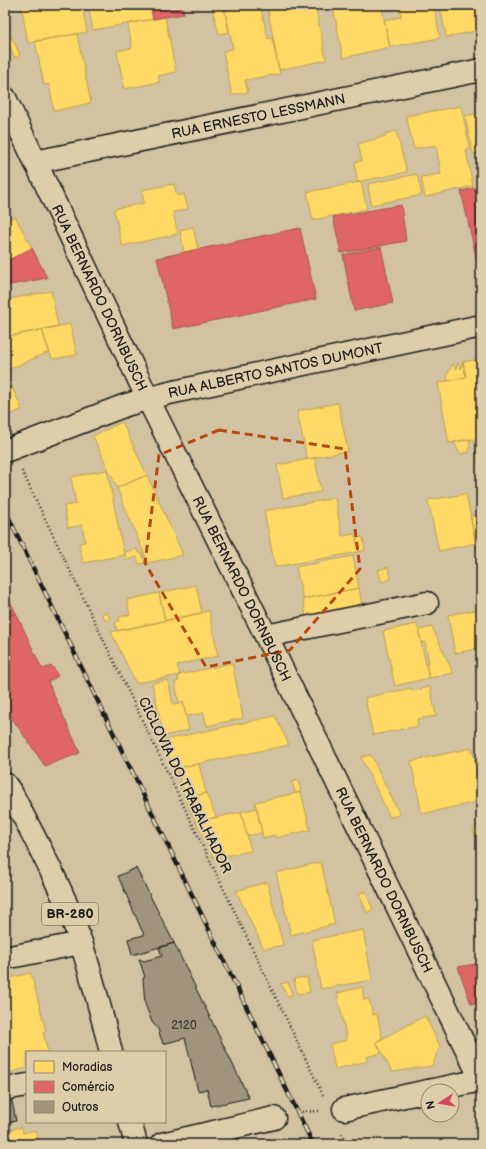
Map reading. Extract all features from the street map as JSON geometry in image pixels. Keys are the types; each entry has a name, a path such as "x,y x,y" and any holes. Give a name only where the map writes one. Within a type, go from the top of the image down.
{"main road":[{"name":"RUA ERNESTO LESSMANN","path":"35,162 481,70"},
{"name":"RUA BERNARDO DORNBUSCH","path":"5,98 148,399 266,636 481,1079"},
{"name":"RUA ALBERTO SANTOS DUMONT","path":"8,450 126,405 169,393 481,326"},
{"path":"266,636 426,603"},
{"name":"BR-280","path":"7,791 58,885 81,943 112,1051"},
{"path":"5,958 81,943"},
{"path":"460,1084 481,1079"},
{"path":"5,1089 26,1085"},
{"path":"337,1109 420,1093"},
{"path":"162,1144 274,1118"},
{"path":"130,1123 136,1144"}],"path":[{"name":"CICLOVIA DO TRABALHADOR","path":"8,450 337,1109 347,1144"},
{"path":"274,1118 298,1112 337,1109"}],"highlighted area":[{"path":"219,430 345,449 360,569 290,650 206,667 145,563 159,455"}],"building: Moradias":[{"path":"21,5 82,5 87,32 28,43"},
{"path":"88,5 150,5 153,19 93,30"},
{"path":"223,5 229,32 219,34 212,7"},
{"path":"248,5 260,5 268,39 272,38 280,74 245,80 248,92 232,95 223,51 233,49 225,10"},
{"path":"267,5 305,5 306,11 316,9 326,60 279,70"},
{"path":"323,5 342,5 324,9"},
{"path":"342,5 381,5 390,47 343,58 333,7"},
{"path":"381,5 410,5 383,11"},
{"path":"410,5 434,5 440,38 390,47 384,20 401,17 399,7"},
{"path":"440,5 481,5 481,30 446,37"},
{"path":"165,17 176,72 158,76 160,82 124,89 117,51 132,48 128,24"},
{"path":"77,34 91,103 54,111 49,84 44,85 35,41"},
{"path":"12,38 20,55 15,58 7,40"},
{"path":"461,106 470,149 466,150 473,186 425,197 421,177 441,174 436,145 414,149 406,116"},
{"path":"481,113 481,153 473,154 465,116"},
{"path":"396,131 407,172 357,182 355,162 362,161 358,144 386,136 385,134"},
{"path":"417,174 422,195 371,205 368,184"},
{"path":"361,182 367,209 313,220 307,192"},
{"path":"174,184 177,196 184,194 188,209 173,212 178,234 122,246 114,209 144,203 142,190"},
{"path":"15,216 32,248 5,262 5,221"},
{"path":"193,227 198,249 184,252 180,230"},
{"path":"51,291 58,326 5,337 5,300"},
{"path":"70,324 77,355 52,359 42,330"},
{"path":"42,330 49,352 5,371 5,337"},
{"path":"481,359 481,467 479,467 474,439 449,443 438,383 466,377 463,362"},
{"path":"463,362 466,377 448,381 447,375 453,364 456,369 458,363 461,369"},
{"path":"12,387 22,409 7,416 5,412 5,391"},
{"path":"338,403 348,451 307,459 297,411"},
{"path":"122,422 147,475 117,488 93,436"},
{"path":"470,439 469,452 460,454 454,442"},
{"path":"315,458 321,492 283,498 277,465"},
{"path":"107,470 124,555 83,563 79,543 85,542 82,525 68,528 64,506 76,504 71,477"},
{"path":"147,475 183,555 148,563 117,488"},
{"path":"466,494 476,543 439,551 428,500"},
{"path":"335,498 342,536 355,534 359,552 275,567 264,511"},
{"path":"481,514 481,566 470,516"},
{"path":"363,537 365,550 359,552 356,538"},
{"path":"137,549 138,553 142,553 145,563 139,564 137,557 126,560 125,552"},
{"path":"353,556 359,588 303,599 296,567"},
{"path":"388,567 391,579 382,582 378,570"},
{"path":"196,585 202,613 165,621 159,593"},
{"path":"359,588 363,611 307,622 303,599"},
{"path":"159,593 165,621 117,631 115,622 120,621 119,617 130,615 127,600"},
{"path":"481,609 481,648 455,653 448,615"},
{"path":"209,611 218,656 177,665 180,675 136,683 111,632"},
{"path":"107,612 110,619 106,621 102,614"},
{"path":"417,624 429,678 395,686 383,631"},
{"path":"432,627 453,673 429,678 426,663 429,662 425,642 421,643 419,630"},
{"path":"232,663 243,718 207,726 204,713 186,716 183,702 179,703 175,682 179,681 178,675"},
{"path":"168,680 173,704 183,702 189,730 164,736 152,683"},
{"path":"430,687 436,716 417,719 418,726 373,735 365,698 411,688 412,691"},
{"path":"275,716 289,745 172,770 164,740"},
{"path":"472,748 481,792 481,801 422,814 411,761"},
{"path":"371,755 400,815 390,817 361,757"},
{"path":"199,764 206,793 185,799 177,768"},
{"path":"298,780 301,792 295,793 292,782"},
{"path":"301,792 310,830 275,838 275,835 263,838 255,802"},
{"path":"206,793 216,817 196,822 185,799"},
{"path":"257,808 262,833 247,836 241,812"},
{"path":"241,812 251,851 214,858 196,822"},
{"path":"481,825 481,851 473,829"},
{"path":"321,862 335,924 291,935 276,873"},
{"path":"267,882 283,945 264,949 236,891"},
{"path":"365,891 373,909 367,913 359,894"},
{"path":"363,930 372,980 321,989 312,940"},
{"path":"31,973 46,1032 43,1033 48,1051 26,1051 26,1068 8,1073 5,1063 5,979"},
{"path":"307,977 310,992 297,994 294,979"},
{"path":"288,982 292,995 287,996 281,984"},
{"path":"362,987 364,1000 369,999 373,1015 377,1014 382,1038 376,1042 382,1053 366,1057 368,1061 335,1069 330,1044 347,1040 337,993"},
{"path":"425,1016 440,1046 432,1066 392,1072 376,1042"},
{"path":"22,1127 23,1133 36,1130 39,1144 5,1144 5,1131"}],"building: Comércio":[{"path":"150,5 182,5 184,14 153,19"},
{"path":"481,187 481,264 478,265 461,191"},
{"path":"401,205 406,241 341,253 333,217"},
{"path":"300,228 316,299 173,329 157,258"},
{"path":"381,247 393,303 354,311 343,255"},
{"path":"32,248 47,278 5,286 5,262"},
{"path":"5,597 8,597 16,613 5,618"},
{"path":"16,613 42,669 52,666 58,676 48,682 80,753 45,766 5,708 5,618"},
{"path":"481,963 481,1003 471,1004 458,967"}],"building: Outros":[{"path":"136,868 174,943 132,955 128,939 144,935 118,876"},
{"path":"174,943 249,1098 211,1106 207,1089 198,1091 185,1038 163,1044 158,1029 152,1022 145,1004 143,978 145,977 139,959 144,961 162,956 159,948"},
{"path":"12,1101 16,1121 5,1123 5,1103"}],"railway":[{"path":"5,510 313,1144"}]}
